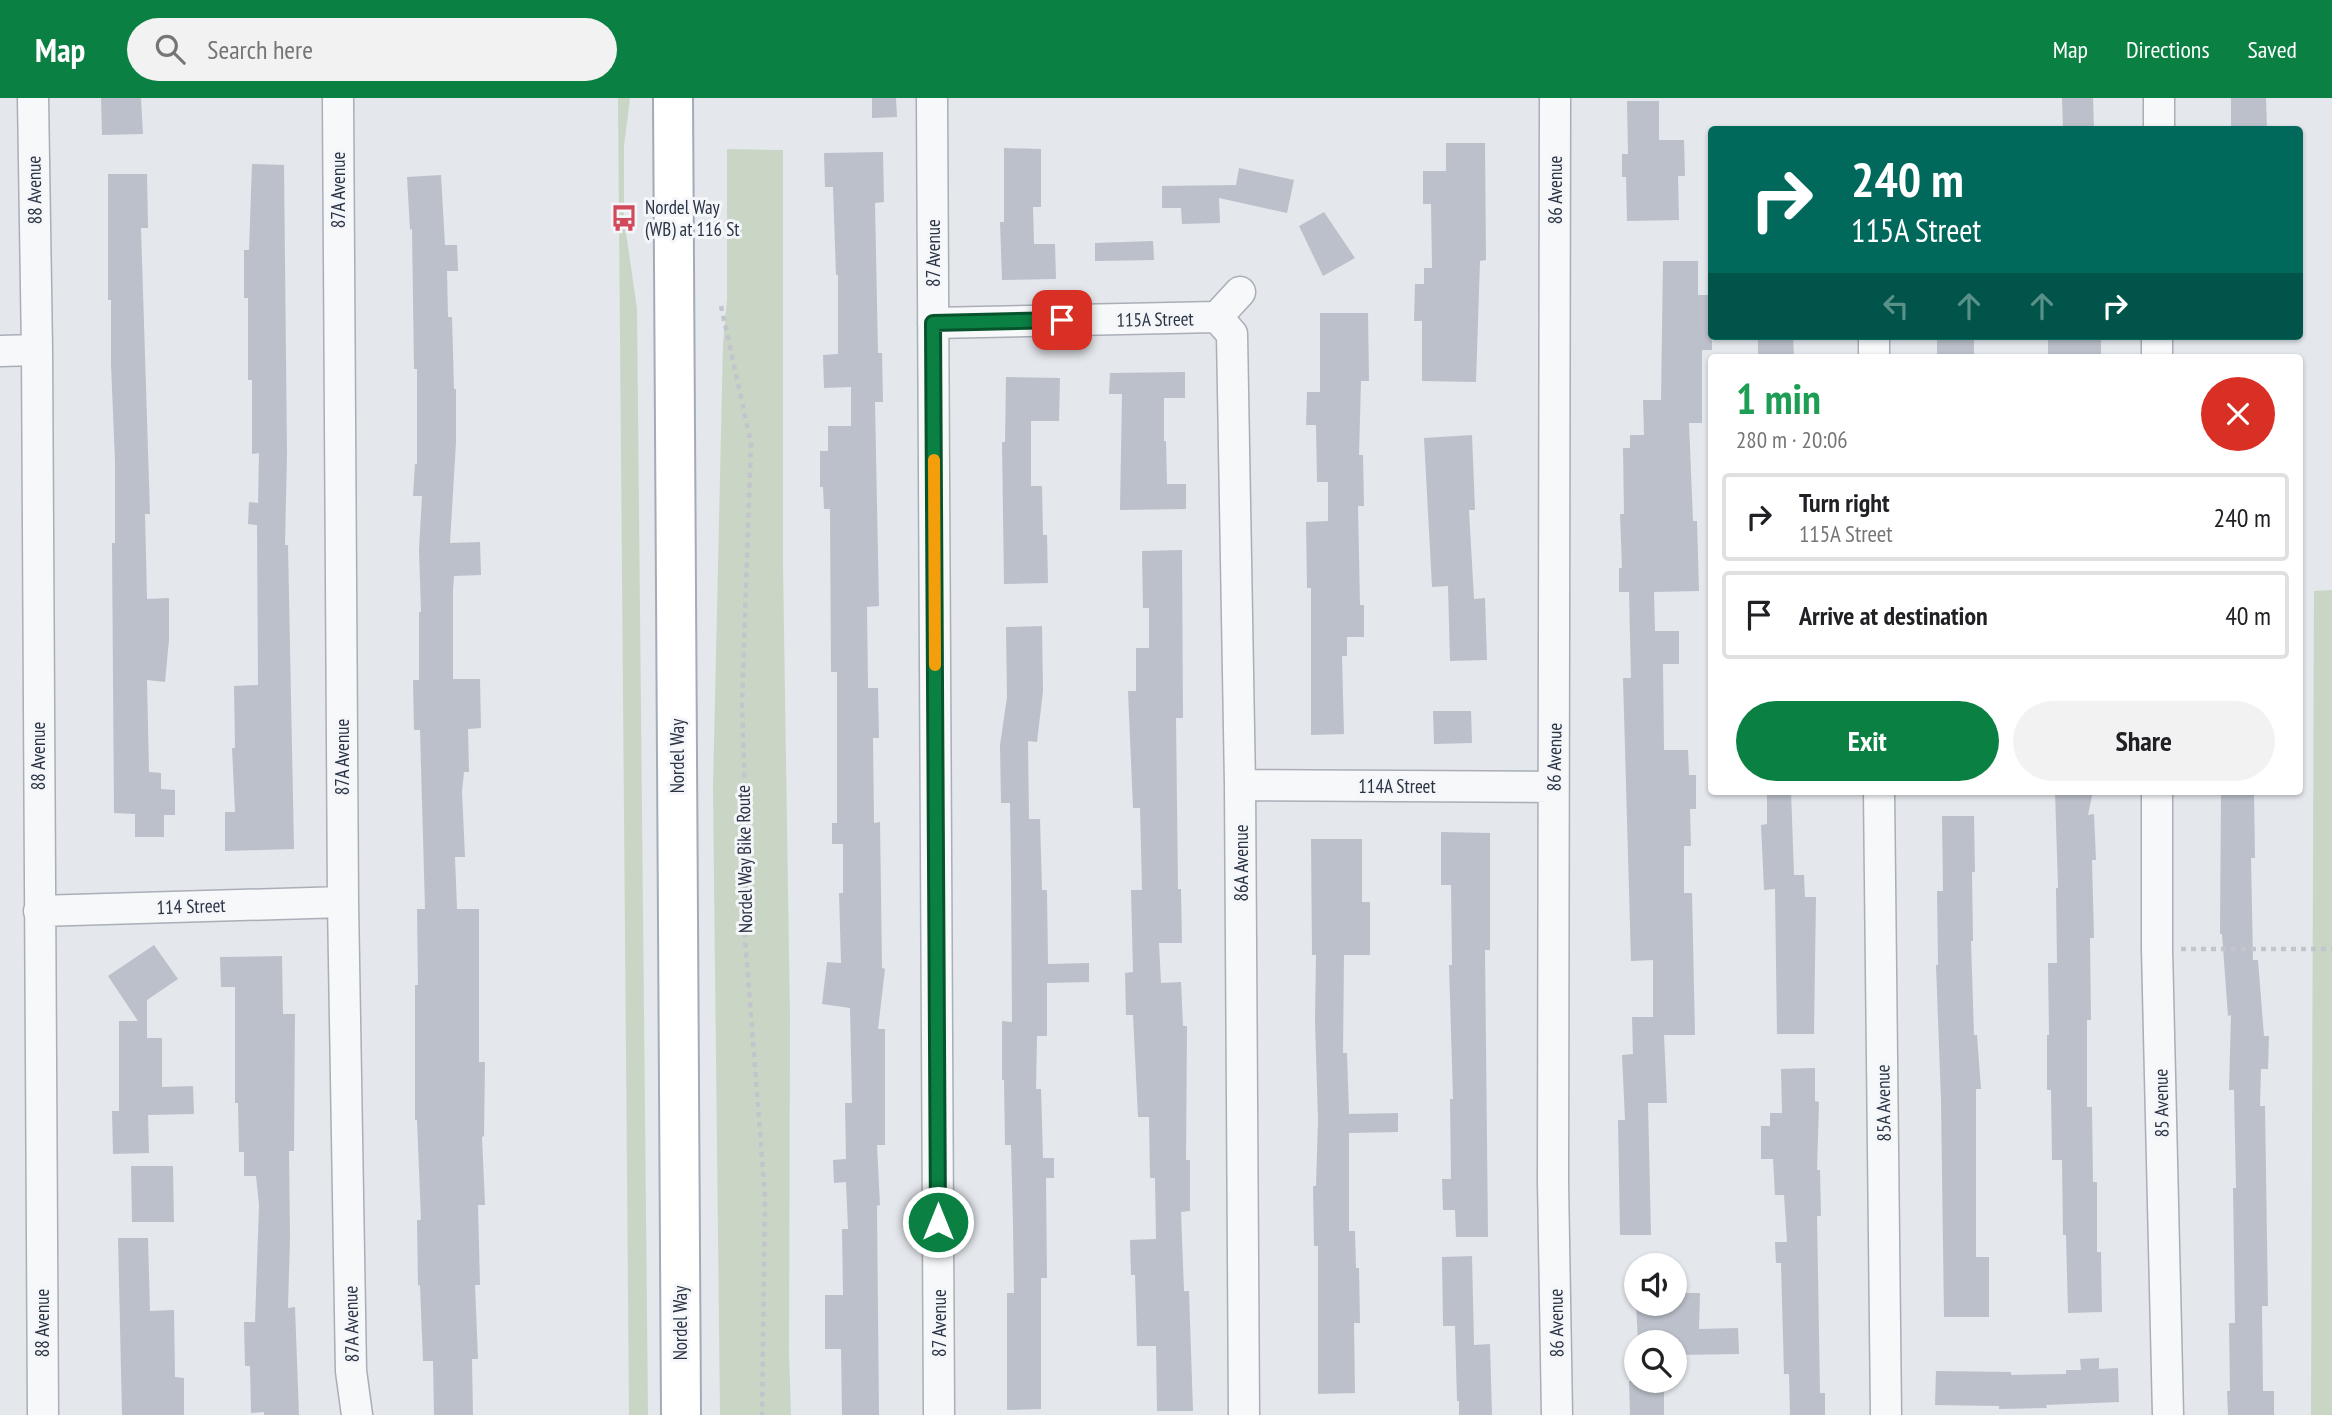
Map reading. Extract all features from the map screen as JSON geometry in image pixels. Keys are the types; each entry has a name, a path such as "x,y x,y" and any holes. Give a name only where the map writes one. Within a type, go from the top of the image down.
{"main road":[{"name":"Nordel Way","path":"673,98 681,1415"}],"street":[{"name":"88 Avenue","path":"33,98 43,1415"},
{"name":"87A Avenue","path":"338,98 343,902 351,1371 357,1415"},
{"name":"87 Avenue","path":"932,98 939,1415"},
{"name":"86 Avenue","path":"1555,98 1553,1182 1557,1415"},
{"path":"2159,98 2159,126"},
{"name":"115A Street","path":"933,323 1217,317 1240,292"},
{"name":"86A Avenue","path":"1217,317 1232,334 1240,785 1244,1415"},
{"path":"0,351 37,349"},
{"name":"114A Street","path":"1240,785 1553,787"},
{"name":"85A Avenue","path":"1879,795 1886,1415"},
{"name":"85 Avenue","path":"2157,795 2157,949 2168,1415"},
{"name":"114 Street","path":"39,911 343,902"}],"path":[{"name":"Nordel Way Bike Route","path":"721,306 751,443 742,703 746,838 744,937 765,1197 762,1415"},
{"path":"2177,949 2332,948"}],"green space":[{"path":"618,98 630,98 624,146 624,218 637,309 648,1415 629,1415"},
{"path":"727,149 783,150 783,564 790,1020 791,1415 720,1415 713,788 723,343 727,299"},
{"path":"2332,590 2332,1415 2311,1415 2314,591"}],"building":[{"path":"101,98 141,98 143,134 102,135"},
{"path":"872,98 896,98 897,117 872,118"},
{"path":"2062,98 2093,98 2094,126 2063,126"},
{"path":"2231,98 2266,98 2267,126 2231,126"},
{"path":"1627,101 1659,101 1659,140 1684,140 1685,176 1678,176 1679,220 1627,221 1626,177 1622,177 1622,154 1628,154"},
{"path":"1446,143 1485,143 1486,260 1480,261 1476,382 1422,381 1422,321 1414,321 1415,284 1424,284 1424,268 1432,268 1431,204 1423,204 1423,171 1446,171"},
{"path":"1004,148 1041,149 1041,207 1033,207 1034,244 1055,244 1056,279 1002,280 1000,222 1004,222"},
{"path":"883,152 884,202 875,203 878,353 882,353 883,402 875,402 879,606 867,607 868,688 878,688 879,738 873,738 874,823 880,822 882,968 885,969 878,1029 885,1029 885,1145 877,1145 880,1205 877,1206 879,1415 842,1415 841,1349 825,1349 825,1295 843,1295 842,1229 848,1229 846,1182 834,1183 833,1160 846,1159 845,1103 852,1103 850,1008 822,1004 827,962 841,963 839,893 843,893 843,844 832,844 832,823 837,823 837,672 831,672 830,509 824,509 823,487 820,487 820,451 828,451 828,426 851,426 851,387 824,388 823,355 838,354 838,275 833,187 825,187 824,153"},
{"path":"252,164 284,165 287,453 285,545 288,545 294,849 225,851 225,812 235,812 232,748 235,748 234,686 258,685 257,525 248,524 249,502 258,503 259,453 252,454 252,380 248,380 248,298 244,298 244,250 249,250"},
{"path":"1239,168 1294,180 1287,213 1219,198 1220,223 1182,224 1181,208 1162,208 1162,186 1236,185"},
{"path":"108,174 147,174 148,228 141,228 150,514 145,514 147,599 169,598 165,682 147,680 149,772 161,773 161,789 175,790 175,815 164,815 164,837 135,837 135,814 114,813 112,543 115,543 115,462 111,300 108,300"},
{"path":"441,175 445,245 457,245 458,271 447,271 448,317 452,317 456,389 450,543 480,542 481,575 454,576 453,590 453,679 480,679 481,728 468,729 469,772 464,772 462,791 465,857 455,857 457,909 479,909 479,1062 485,1062 482,1137 485,1205 478,1205 480,1285 475,1285 478,1359 472,1359 473,1415 434,1415 433,1361 423,1361 420,1285 418,1286 417,1220 421,1220 415,1120 415,985 418,985 417,909 425,909 420,730 414,730 413,680 419,680 419,550 422,496 413,496 417,464 417,369 414,369 412,229 410,230 407,177"},
{"path":"1324,212 1355,258 1323,276 1299,226"},
{"path":"1153,241 1154,260 1095,261 1095,243"},
{"path":"1663,261 1698,261 1698,295 1708,295 1708,340 1712,340 1712,350 1702,350 1702,423 1689,423 1693,521 1697,521 1699,591 1654,592 1655,631 1679,631 1679,664 1663,664 1664,750 1688,750 1689,775 1696,775 1696,809 1690,809 1691,846 1684,846 1684,893 1692,893 1695,1035 1664,1035 1667,1103 1648,1103 1651,1235 1620,1235 1618,1120 1625,1120 1622,1055 1633,1054 1632,1017 1653,1017 1653,960 1631,961 1623,678 1631,678 1629,592 1619,592 1619,568 1622,568 1620,514 1624,514 1623,448 1630,448 1630,435 1644,435 1643,400 1661,400"},
{"path":"1320,313 1368,313 1369,381 1361,381 1359,455 1363,455 1364,506 1358,506 1360,605 1364,605 1364,637 1347,637 1347,656 1342,656 1344,734 1311,735 1311,588 1307,588 1306,522 1328,521 1328,482 1317,482 1316,425 1306,425 1307,392 1320,392"},
{"path":"1758,340 1793,340 1794,354 1758,354"},
{"path":"1937,340 1974,340 1974,354 1937,354"},
{"path":"2048,340 2101,340 2101,354 2048,354"},
{"path":"1185,372 1185,398 1164,398 1164,441 1167,484 1186,484 1186,509 1120,510 1122,394 1109,394 1110,373"},
{"path":"1006,377 1060,378 1059,421 1031,421 1031,486 1042,486 1048,583 1004,584 1002,442 1005,442"},
{"path":"1472,435 1475,510 1469,510 1474,599 1485,598 1487,660 1450,661 1448,586 1432,587 1424,438"},
{"path":"1182,550 1183,718 1176,718 1178,889 1181,889 1182,943 1159,943 1161,983 1181,982 1183,1026 1187,1026 1186,1160 1190,1160 1190,1211 1181,1212 1184,1291 1189,1291 1193,1411 1157,1411 1156,1346 1137,1346 1135,1275 1131,1275 1130,1240 1156,1239 1155,1178 1150,1178 1149,1117 1138,1117 1133,1015 1126,1015 1125,973 1133,972 1131,890 1142,890 1140,808 1133,808 1128,691 1136,691 1136,648 1149,648 1149,608 1143,608 1142,551"},
{"path":"1042,626 1043,691 1037,742 1028,741 1029,819 1040,819 1042,890 1047,890 1048,964 1089,963 1089,982 1047,983 1047,1036 1037,1036 1036,1089 1041,1089 1043,1158 1054,1158 1054,1178 1046,1178 1047,1278 1041,1278 1041,1409 1007,1410 1007,1293 1014,1293 1011,1145 1005,1145 1002,1021 1012,1022 1011,872 1010,803 1001,803 1000,745 1007,697 1006,627"},
{"path":"1433,711 1471,711 1472,743 1434,744"},
{"path":"1767,795 1791,795 1794,875 1804,875 1805,897 1816,897 1814,1034 1777,1034 1775,889 1764,890 1761,825 1767,824"},
{"path":"2055,795 2092,795 2088,815 2094,814 2096,860 2092,860 2094,938 2090,938 2091,1020 2087,1020 2087,1107 2092,1107 2093,1182 2097,1182 2097,1252 2101,1252 2102,1312 2068,1313 2062,1160 2052,1160 2051,1090 2047,1090 2048,963 2057,963"},
{"path":"2221,795 2254,795 2255,858 2251,858 2253,960 2258,960 2264,1036 2269,1036 2268,1069 2261,1069 2260,1106 2265,1106 2268,1306 2262,1306 2263,1391 2274,1391 2274,1415 2228,1415 2229,1323 2235,1323 2233,1188 2236,1188 2234,1090 2229,1090 2231,1015 2228,1016 2220,934"},
{"path":"1942,816 1974,816 1975,872 1972,872 1971,941 1974,1035 1977,1035 1981,1089 1976,1089 1976,1257 1989,1257 1989,1317 1944,1317 1936,965 1937,891 1943,891"},
{"path":"1441,832 1490,833 1490,950 1485,950 1488,1237 1456,1237 1455,1210 1443,1210 1442,1179 1451,1179 1450,1099 1453,1099 1449,965 1452,965 1451,885 1441,885"},
{"path":"1311,839 1362,839 1362,902 1370,902 1370,955 1344,955 1343,1053 1347,1053 1349,1114 1398,1113 1398,1132 1349,1133 1349,1231 1355,1231 1356,1268 1359,1268 1360,1323 1354,1323 1355,1393 1318,1394 1318,1246 1314,1246 1313,1186 1316,1186 1318,1120 1316,955 1312,955"},
{"path":"154,945 178,979 147,1000 147,1038 162,1038 162,1087 193,1086 194,1114 148,1115 149,1153 113,1154 112,1111 119,1111 119,1021 138,1021 108,976"},
{"path":"282,956 283,1014 295,1014 294,1151 289,1151 288,1308 295,1307 299,1415 264,1415 264,1412 251,1413 250,1366 245,1366 244,1322 255,1322 259,1205 256,1176 244,1176 244,1152 239,1152 238,1103 235,1103 235,987 221,987 220,957"},
{"path":"1815,1068 1815,1101 1819,1102 1817,1170 1820,1170 1821,1216 1817,1216 1820,1393 1825,1393 1825,1415 1790,1415 1789,1374 1784,1374 1781,1263 1776,1263 1775,1242 1787,1242 1784,1195 1775,1195 1773,1159 1761,1159 1761,1126 1770,1126 1770,1113 1782,1113 1781,1069"},
{"path":"131,1166 173,1166 174,1222 132,1222"},
{"path":"118,1238 148,1238 150,1311 174,1310 175,1377 184,1378 184,1415 122,1415"},
{"path":"1472,1256 1474,1345 1490,1344 1492,1415 1459,1415 1455,1326 1443,1326 1442,1257"},
{"path":"1687,1293 1700,1293 1699,1329 1738,1328 1739,1354 1687,1355 1687,1330 1637,1330 1637,1316 1687,1316"},
{"path":"2099,1358 2099,1369 2118,1368 2119,1402 1999,1409 1999,1406 1935,1405 1936,1371 2011,1372 2011,1375 2066,1374 2066,1370 2081,1370 2080,1359"},
{"path":"1629,1393 1664,1393 1664,1415 1630,1415"}],"slow traffic":[{"path":"934,460 935,665"}],"place":[{"name":"Nordel Way (WB) at 116 St","path":"624,218"}],"route":[{"path":"938,1222 933,323 1062,320"}]}
